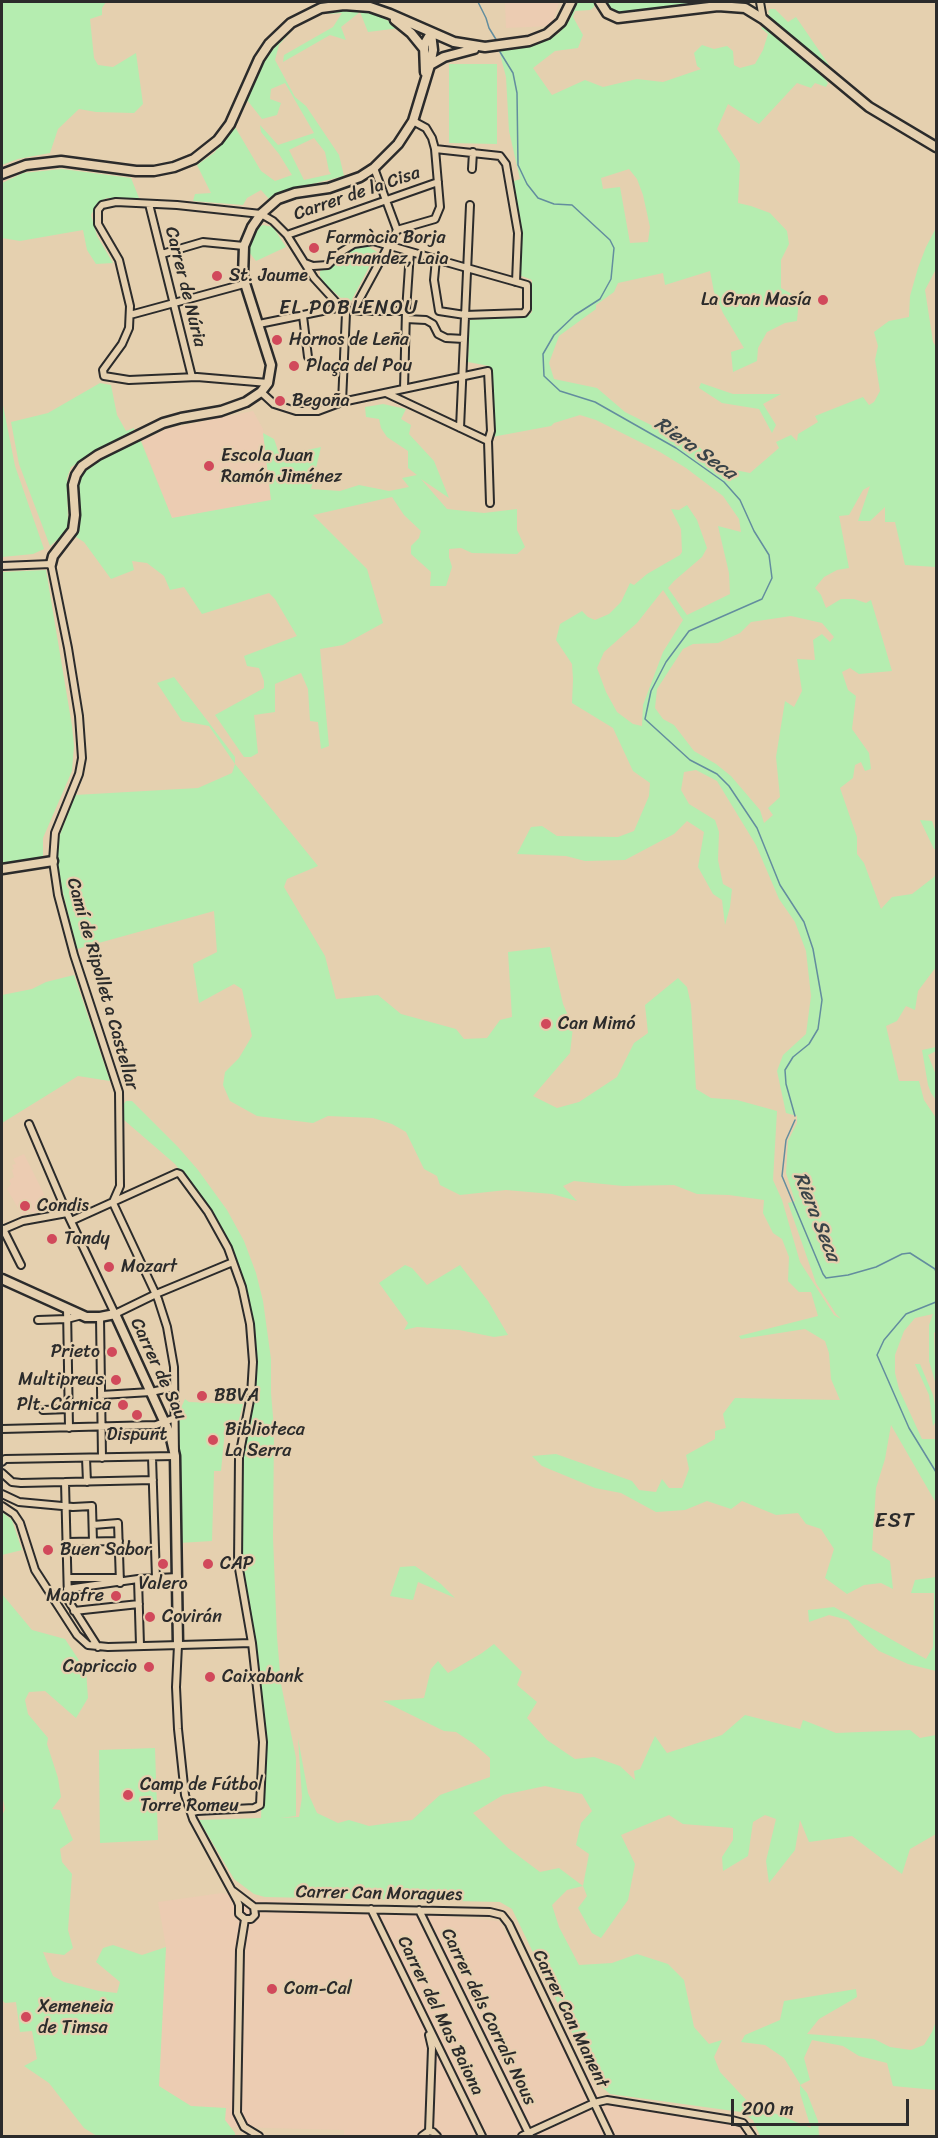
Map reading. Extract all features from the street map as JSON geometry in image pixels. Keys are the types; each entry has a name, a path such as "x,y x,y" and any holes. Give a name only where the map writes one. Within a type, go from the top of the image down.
{"street":[{"path":"430,65 444,57 479,47 514,44 544,36 561,22 571,2"},
{"path":"600,2 607,13 618,18 736,4 750,10 853,95 936,147"},
{"path":"750,10 758,2 763,19"},
{"path":"2,174 26,165 51,162 81,163 144,172 168,169 188,162 211,147 225,132 237,113 264,51 275,37 291,23 312,11 338,5 360,6 381,11 454,42 479,47"},
{"path":"381,11 405,27 424,49"},
{"path":"426,77 425,40 431,33"},
{"path":"2,566 51,564 53,556 73,530 75,515 73,484 76,475 82,466 98,455 163,423 221,411 246,402 261,392 268,383 271,365 244,284 244,246 252,227 261,214 278,200 295,193 328,188 360,177 374,168 398,144 413,121 430,65 434,50 431,33"},
{"path":"397,230 435,219 440,207 432,138 426,128 413,121"},
{"path":"435,149 500,156 506,164 518,232 516,282"},
{"path":"472,169 473,152"},
{"path":"374,168 397,230 390,247 353,311 406,311"},
{"name":"Carrer de la Cisa","path":"287,235 438,182"},
{"path":"268,383 192,377 129,380 104,376 103,370 122,344 129,328 130,306 119,260 98,224 98,210 102,205 116,202 261,214 273,221 287,235 314,278 344,310 342,402"},
{"name":"Carrer de Núria","path":"149,204 192,377"},
{"path":"460,428 470,205"},
{"path":"304,262 313,266 328,265 341,252 354,244 373,241 390,247 436,259 527,285 524,313 465,315 439,310 434,280 436,259"},
{"path":"162,254 203,242 244,246"},
{"path":"404,389 410,252"},
{"path":"130,315 244,284"},
{"path":"259,324 344,310"},
{"path":"303,316 308,357"},
{"path":"406,320 426,320 433,324 438,334 446,338 464,339"},
{"path":"261,392 274,404 296,411 318,411 342,402 488,371 490,503"},
{"path":"386,393 488,441"},
{"name":"Camí de Ripollet a Castellar","path":"51,564 74,680 82,747 79,774 55,833 53,861 58,895 76,964 119,1092 120,1186 113,1203"},
{"path":"2,869 53,861"},
{"name":"Carrer de Sau","path":"29,1124 67,1213 170,1434 175,1456 178,1645"},
{"path":"71,1221 177,1173 180,1174 208,1212 228,1248 242,1287 250,1324 253,1362 251,1395 239,1456 238,1563 252,1643 263,1742 260,1805 254,1808 191,1813"},
{"path":"2,1462 5,1459 175,1456 171,1344 164,1314 113,1203"},
{"path":"21,1265 2,1230 23,1221 67,1213"},
{"path":"2,1279 83,1315 100,1317 115,1314 233,1262"},
{"path":"67,1308 69,1428"},
{"path":"38,1320 67,1319 83,1315"},
{"path":"100,1317 102,1458"},
{"path":"101,1395 151,1392 174,1387"},
{"path":"44,1410 69,1409"},
{"path":"2,1429 156,1425 175,1418"},
{"path":"153,1457 156,1578"},
{"path":"86,1458 87,1482"},
{"path":"2,1473 12,1482 21,1484 153,1480"},
{"path":"65,1482 68,1600 98,1647"},
{"path":"2,1494 19,1502 92,1506 93,1542"},
{"path":"2,1506 14,1514 20,1523 35,1570 77,1635 88,1645 98,1647 252,1643"},
{"path":"93,1525 118,1523 120,1580"},
{"path":"67,1542 119,1541"},
{"path":"68,1578 120,1580 177,1577"},
{"path":"138,1579 140,1645"},
{"path":"67,1589 120,1580"},
{"path":"74,1611 139,1604"},
{"path":"178,1645 176,1687 181,1770 191,1813 231,1890 239,1905 239,1914 245,1919 251,1919 255,1915 255,1907 231,1890"},
{"path":"239,1905 248,1902"},
{"name":"Carrer Can Moragues","path":"255,1907 489,1912 501,1915"},
{"name":"Carrer del Mas Baiona","path":"371,1909 482,2136"},
{"name":"Carrer dels Corrals Nous","path":"419,1911 530,2135"},
{"name":"Carrer Can Manent","path":"501,1915 509,1924 610,2136"},
{"path":"245,1919 240,1950 237,2113 249,2135 259,2136"},
{"path":"427,2026 432,2048 429,2131"},
{"path":"522,2136 530,2135 594,2103 607,2100 732,2120 743,2123 752,2136"},
{"path":"422,2136 429,2131"},
{"path":"429,2131 437,2136"}],"shaded area":[{"path":"505,2 559,2 552,26 506,28"},
{"name":"Escola Juan Ramón Jiménez","path":"253,411 263,429 271,501 172,518 142,441 167,429"},
{"path":"24,1154 44,1194 46,1204 38,1208 37,1213 22,1215 7,1189 11,1184 9,1180 14,1177 12,1165 16,1164 13,1159"},
{"path":"222,1893 250,1898 499,1921 600,2097 749,2124 755,2136 344,2136 344,2130 230,2127 225,2120 226,2108 191,2106 159,2086 166,1947 158,1902"}],"green space":[{"path":"2,2 106,2 102,8 102,15 90,19 94,58 98,65 113,67 136,53 143,104 134,113 79,109 58,129 50,153 18,159 2,165"},
{"path":"576,2 594,2 594,7 590,10 575,11 573,17 583,35 578,48 555,51 533,68 552,95 585,80 603,87 637,79 663,82 701,69 697,66 694,53 702,45 714,49 727,46 733,51 734,65 740,68 755,64 768,34 761,28 764,25 821,74 828,83 826,87 815,83 811,88 797,83 759,124 728,104 717,129 740,164 738,203 770,213 787,231 789,244 781,260 781,288 799,298 797,321 785,323 767,332 758,348 757,361 733,372 731,352 744,348 723,313 714,292 710,271 665,285 663,273 618,283 614,292 596,305 596,309 559,336 549,363 554,379 597,388 625,412 659,429 666,438 681,437 697,445 720,467 750,473 779,448 776,442 791,435 797,441 798,434 818,422 815,416 863,397 869,405 874,402 880,391 875,360 878,346 874,332 889,321 909,317 910,296 918,268 936,228 936,269 925,290 933,342 936,347 936,567 905,565 895,522 885,522 885,507 870,521 858,521 870,486 863,490 849,515 839,516 849,568 837,570 824,577 815,588 821,595 826,608 841,599 854,599 866,603 871,600 892,671 859,674 850,668 842,672 848,690 856,696 852,729 869,753 871,769 865,771 861,762 855,765 853,778 840,788 857,837 857,854 864,863 881,909 892,897 912,894 936,873 936,967 918,991 915,1010 906,1006 897,1021 886,1026 899,1081 919,1081 924,1100 936,1118 936,1331 934,1333 936,1385 929,1361 929,1325 933,1314 915,1318 904,1331 895,1355 895,1373 899,1389 922,1439 936,1439 936,1503 891,1425 885,1459 876,1488 872,1550 890,1561 893,1589 881,1583 864,1585 847,1594 825,1578 834,1549 821,1529 806,1524 798,1513 776,1515 742,1501 731,1509 707,1501 685,1510 656,1512 621,1493 595,1488 542,1466 532,1456 556,1454 632,1481 639,1490 656,1492 662,1479 669,1488 682,1488 689,1469 686,1455 715,1439 715,1431 726,1428 723,1414 735,1398 840,1400 831,1379 829,1353 825,1341 805,1329 741,1339 739,1336 818,1316 811,1292 799,1292 788,1281 789,1257 782,1239 773,1233 763,1213 764,1200 729,1195 697,1194 674,1185 623,1186 574,1181 563,1186 577,1201 552,1194 506,1190 460,1195 440,1185 437,1176 424,1169 406,1132 392,1124 373,1118 328,1116 313,1123 257,1116 230,1101 223,1085 225,1072 239,1058 252,1036 242,989 234,984 199,1003 193,964 217,952 214,911 77,949 57,868 58,840 75,795 198,788 232,773 235,764 318,866 287,879 284,887 325,956 336,999 378,995 401,1014 456,1029 464,1039 487,1038 500,1020 512,1017 508,952 550,947 563,1004 573,1027 570,1053 533,1096 557,1108 579,1102 617,1077 634,1043 648,1033 645,1005 678,978 687,987 691,1005 696,1089 711,1098 737,1100 777,1111 773,1180 782,1200 800,1262 834,1315 841,1319 816,1283 788,1203 795,1201 786,1173 788,1141 797,1123 797,1116 786,1113 777,1071 783,1055 806,1034 811,996 806,951 795,922 779,899 756,845 717,781 696,770 684,772 681,790 689,804 715,820 719,832 718,860 723,884 732,889 725,925 722,900 713,894 698,867 704,832 687,821 674,834 625,860 585,861 566,856 517,854 531,827 542,826 557,836 618,837 634,831 649,796 650,783 633,771 613,728 572,703 572,664 556,640 560,624 582,611 595,620 609,614 621,602 630,583 634,585 647,574 680,555 682,552 681,529 671,509 679,510 687,505 697,520 707,548 702,557 668,588 687,615 730,594 729,573 718,526 741,532 739,519 723,496 686,468 660,452 596,420 580,415 551,426 492,437 489,366 468,362 470,320 528,316 532,312 532,280 519,275 520,240 512,182 520,179 509,131 506,77 499,50 537,43 558,34 569,21","holes":["629,169 637,179 643,195 650,227 648,242 630,243 620,187 603,189 601,178","663,590 683,620 663,652 643,705 642,726 633,724 617,712 597,668 604,652 637,623","791,616 822,623 834,637 830,642 822,634 813,640 815,660 797,659 802,691 794,707 785,701 776,757 780,797 768,808 773,815 764,823 760,810 731,776 694,751 674,725 663,719 655,708 657,689 683,649 693,644 718,643 740,633 751,622"]},
{"path":"604,2 732,2 626,15 610,10"},
{"path":"770,9 775,9 788,22 796,17 829,65 830,71 767,16"},
{"path":"355,10 377,14 400,28 368,32 360,12 341,27 346,40 330,35 283,62 284,55 333,27 342,13 327,14"},
{"path":"295,27 279,45 275,60 295,97 306,106 339,155 344,176 280,192 269,199 261,190 247,198 243,205 193,201 195,194 211,193 197,165 214,153 235,127 261,171 275,181 292,175 261,132 260,125 278,145 314,133 285,83 271,89 270,99 281,103 277,115 262,119 247,100 263,63 278,41","holes":["314,138 325,152 331,174 304,180 289,150"]},
{"path":"449,64 497,64 497,144 449,143"},
{"path":"62,169 131,178 139,198 107,198 98,202 91,215 97,236 113,263 96,264 87,250 83,230 20,241 2,238 2,183 23,173"},
{"path":"263,225 273,227 286,247 256,261 249,252 255,229"},
{"path":"357,247 369,247 377,252 349,305 325,284 320,271 330,267 342,254"},
{"path":"100,383 111,385 117,415 126,431 134,428 134,430 71,467 67,478 68,526 64,534 50,546 19,464 11,422 48,413"},
{"path":"701,383 733,394 781,394 763,404 776,425 772,433 759,409 722,403 699,388"},
{"path":"2,400 15,466 44,549 33,554 2,557"},
{"path":"383,404 406,409 401,419 411,425 409,434 434,461 449,498 421,479 447,509 484,513 517,509 517,530 525,547 517,554 472,553 461,548 449,549 452,567 446,586 430,586 431,572 411,554 411,546 419,538 421,531 404,515 392,497 313,515 367,569 383,623 343,645 320,649 329,746 321,749 318,722 310,721 308,689 301,673 275,684 275,712 254,715 258,753 251,757 244,757 215,715 264,688 259,668 247,666 244,656 297,636 269,593 202,614 184,587 170,590 164,576 147,563 132,561 134,570 111,579 84,542 76,537 79,518 77,487 80,474 90,464 140,439 172,518 271,500 263,433 274,439 280,456 321,447 311,489 340,491 359,485 389,491 409,487 402,478 417,475 408,468 408,451 387,437 381,428 379,419 366,417 365,407"},
{"path":"46,570 72,726 74,746 72,771 43,838 43,858 2,864 2,572"},
{"path":"174,677 235,757 235,764 209,726 182,721 157,683"},
{"path":"920,820 932,821 936,833 936,849 934,849"},
{"path":"74,975 110,1081 78,1076 2,1123 2,995 32,989 46,982"},
{"path":"936,1047 936,1051 928,1055 936,1075 936,1100 928,1085 922,1050"},
{"path":"126,1101 132,1101 178,1147 227,1210 244,1241 263,1301 271,1359 274,1428 273,1538 277,1637 281,1684 296,1758 296,1816 280,1818 299,1817 302,1797 298,1738 308,1793 317,1813 338,1823 349,1820 369,1826 412,1820 440,1795 490,1777 490,1758 474,1744 456,1732 444,1731 383,1701 424,1698 431,1669 438,1661 448,1673 494,1644 522,1672 517,1685 537,1702 527,1718 547,1740 575,1759 594,1757 620,1766 635,1780 634,1771 640,1769 655,1736 667,1753 722,1735 745,1715 800,1729 803,1720 836,1733 910,1730 920,1738 936,1735 936,1834 910,1849 902,1874 852,1836 809,1842 800,1820 795,1850 769,1883 766,1861 776,1819 765,1815 753,1822 748,1856 723,1871 722,1857 733,1840 733,1828 683,1824 669,1815 621,1835 635,1864 628,1900 601,1938 592,1933 578,1908 587,1896 583,1886 567,1890 552,1905 559,1927 579,1965 612,1963 637,1954 668,1964 684,1980 694,2027 709,2044 722,2040 714,2057 720,2072 749,2103 811,2128 800,2093 800,2085 807,2093 818,2121 819,2136 760,2136 753,2120 741,2112 610,2094 596,2082 512,1909 500,1902 265,1897 254,1894 234,1879 199,1820 261,1818 263,1744 241,1573 240,1528 244,1451 254,1392 256,1336 250,1304 230,1248 192,1186 175,1164 124,1120 123,1105","holes":["545,1786 582,1794 592,1811 581,1823 576,1845 589,1854 583,1886 559,1868 540,1872 508,1848 473,1813 503,1795"]},
{"path":"405,1265 412,1268 427,1285 460,1265 488,1301 508,1335 494,1337 459,1330 417,1327 404,1330 408,1323 379,1283"},
{"path":"915,1364 920,1364 933,1395 936,1421 933,1426 929,1395"},
{"path":"185,1399 189,1402 243,1404 236,1431 225,1430 221,1471 214,1471 212,1541 179,1543 178,1415"},
{"path":"2,1512 12,1520 22,1550 2,1555"},
{"path":"415,1566 441,1584 455,1598 418,1582 413,1600 390,1596 400,1567"},
{"path":"936,1577 936,1671 908,1664 879,1651 848,1620 829,1615 809,1622 808,1610 834,1607 926,1659 933,1647 934,1593 911,1593 915,1580"},
{"path":"2,1594 32,1630 65,1639 86,1671 88,1698 76,1718 45,1691 29,1692 25,1700 28,1714 48,1738 47,1744 58,1778 61,1797 52,1809 60,1810 73,1840 60,1849 62,1862 72,1874 68,1930 73,1948 64,1955 43,1952 53,1976 64,1982 117,1993 120,1982 96,1962 103,1948 113,1945 142,1955 166,1947 159,2086 191,2106 226,2108 225,2120 235,2136 97,2136 84,2128 49,2083 24,2066 37,2059 32,2031 20,2032 16,2002 5,2003 3,2001 2,1987 2,1816 5,1809 2,1794"},
{"name":"Camp de Fútbol Torre Romeu","path":"155,1748 158,1840 100,1843 99,1750"},
{"path":"856,1989 857,1997 819,2019 807,2034 874,2039 890,2047 911,2050 924,2045 936,2021 936,2090 893,2086 887,2063 859,2056 843,2046 812,2040 804,2058 810,2080 800,2085 784,2058 765,2045 741,2042 745,2035 780,2020 784,2001"}],"waterway":[{"path":"478,2 497,41"},
{"name":"Riera Seca","path":"500,52 513,73 517,93 518,165 527,184 538,198 554,204 572,205 610,240 614,248 611,279 600,299 575,315 554,335 543,354 544,376 560,391 595,402 676,448 724,482 740,500 754,531 769,555 772,578 762,599 689,631 666,662 651,691 645,719 690,760 717,774 729,786 757,828 780,885 804,922 813,949 822,1000 818,1029 809,1044 793,1057 785,1070 786,1084 795,1116"},
{"name":"Riera Seca","path":"795,1120 786,1140 782,1176 826,1278 876,1267 902,1254 910,1253 935,1269 936,1272"},
{"path":"936,1302 906,1314 884,1340 877,1355 909,1428 936,1472"}],"place":[{"name":"Farmàcia Borja Fernandez, Laia","path":"314,248"},
{"name":"St. Jaume","path":"217,276"},
{"name":"La Gran Masía","path":"823,300"},
{"name":"Hornos de Leña","path":"277,340"},
{"name":"Plaça del Pou","path":"294,366"},
{"name":"Begoña","path":"280,401"},
{"name":"Escola Juan Ramón Jiménez","path":"209,466"},
{"name":"Can Mimó","path":"546,1024"},
{"name":"Condis","path":"25,1206"},
{"name":"Tandy","path":"52,1239"},
{"name":"Mozart","path":"109,1267"},
{"name":"Prieto","path":"112,1352"},
{"name":"Multipreus","path":"116,1380"},
{"name":"BBVA","path":"202,1396"},
{"name":"Plt. Cárnica","path":"123,1405"},
{"name":"Dispunt","path":"137,1415"},
{"name":"Biblioteca La Serra","path":"213,1440"},
{"name":"Buen Sabor","path":"48,1550"},
{"name":"Valero","path":"163,1564"},
{"name":"CAP","path":"208,1564"},
{"name":"Mapfre","path":"116,1596"},
{"name":"Covirán","path":"150,1617"},
{"name":"Capriccio","path":"149,1667"},
{"name":"Caixabank","path":"210,1677"},
{"name":"Camp de Fútbol Torre Romeu","path":"128,1795"},
{"name":"Com-Cal","path":"272,1989"},
{"name":"Xemeneia de Timsa","path":"26,2017"}],"district":[{"name":"EL POBLENOU","path":"349,309"},
{"name":"EST","path":"895,1522"}]}
